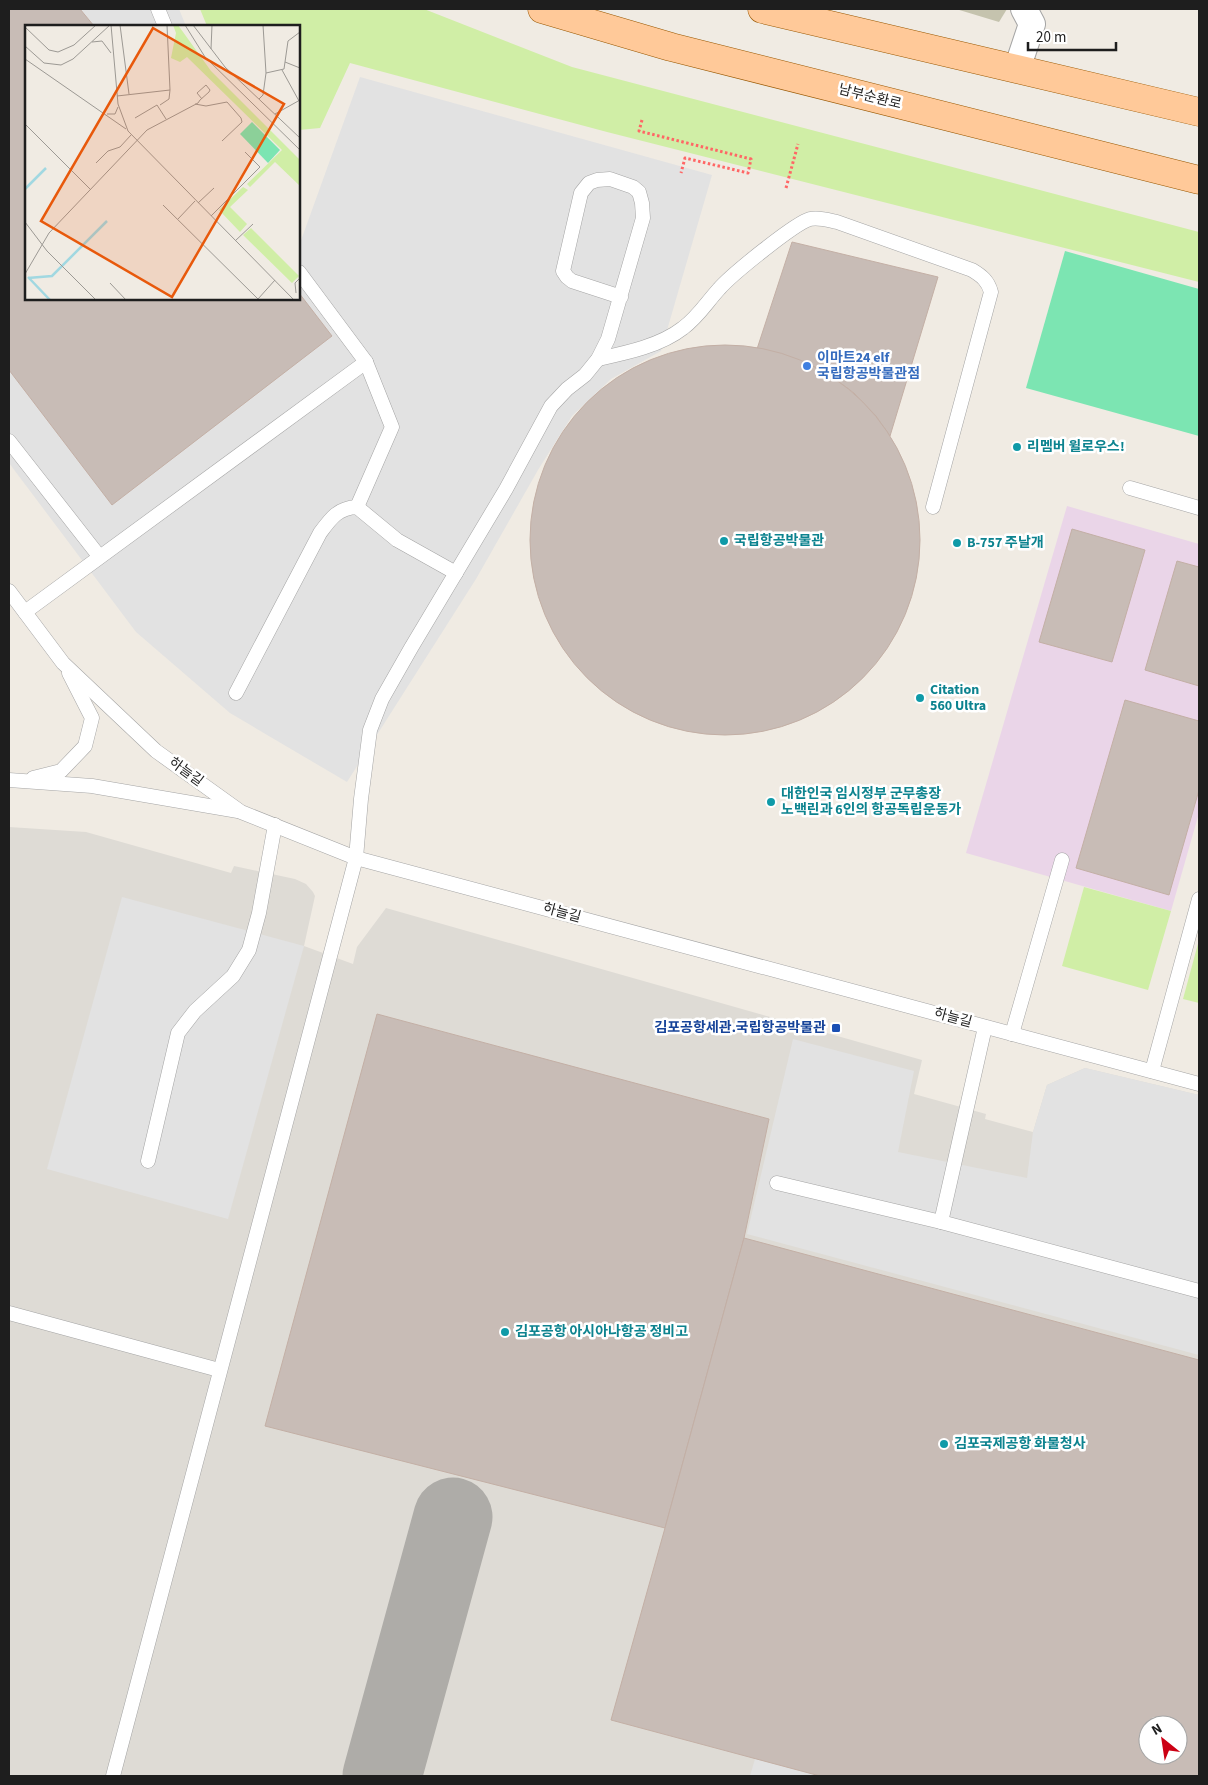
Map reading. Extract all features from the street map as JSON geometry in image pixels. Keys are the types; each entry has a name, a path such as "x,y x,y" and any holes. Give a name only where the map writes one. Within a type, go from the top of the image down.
{"main road":[{"name":"남부순환로","path":"542,9 671,47 1199,180"},
{"path":"762,9 1017,69 1196,106"}],"street":[{"path":"1017,69 1032,24 1024,9"}],"lane":[{"path":"158,9 165,25"},
{"path":"113,1776 356,858 360,799 370,730 382,699 506,489 551,406 585,375 598,359 608,339 621,297 643,218 642,202 639,192 633,187 610,179 597,180 588,183 582,193 563,271 572,281 621,297"},
{"path":"598,359 647,347 682,329 701,312 720,287 777,240 809,220 823,218 837,222 972,270 988,283 991,292 933,507"},
{"path":"300,273 366,362 392,427 357,507"},
{"path":"25,612 366,362"},
{"path":"9,441 99,556"},
{"path":"1130,488 1199,508"},
{"path":"236,693 320,533 336,513 346,508 357,507 397,540 456,573"},
{"name":"하늘길","path":"9,591 63,662 156,752 241,812 356,858 1199,1084"},
{"path":"13,781 61,772 85,746 92,718 63,662"},
{"path":"13,781 92,786 241,812"},
{"path":"148,1161 178,1032 195,1011 233,976 249,950 259,913 274,825"},
{"path":"1012,1034 1062,860"},
{"path":"1152,1072 1199,899"},
{"path":"941,1222 985,1027"},
{"path":"777,1183 941,1222 1199,1291"},
{"path":"9,1313 219,1370"}],"path":[{"path":"642,120 639,131 751,159 748,173 685,158 681,173"},
{"path":"786,188 798,144"}],"shaded area":[{"path":"9,9 179,9 186,25 25,25 25,300 300,300 300,243 360,77 712,175 661,351 611,379 572,416 538,470 476,579 347,782 230,713 136,632 9,463"},
{"path":"956,9 1007,9 999,22"},
{"path":"1067,506 1199,544 1199,813 1171,911 966,853"},
{"path":"9,827 86,832 231,873 234,866 295,879 306,884 315,896 304,946 353,964 357,947 386,908 922,1060 914,1094 986,1114 985,1119 1033,1132 1047,1085 1085,1068 1199,1095 1199,1776 9,1776"},
{"path":"122,897 304,946 228,1219 47,1169"},
{"path":"793,1039 914,1071 898,1152 1027,1178 1033,1132 1047,1085 1085,1068 1199,1095 1199,1355 747,1234"},
{"path":"755,1759 820,1776 750,1776"}],"green space":[{"path":"200,9 424,9 572,67 1199,232 1199,282 607,132 350,63 320,128 300,130 300,25 207,25"},
{"path":"1065,251 1199,289 1199,436 1026,388"},
{"path":"1084,887 1171,911 1148,990 1062,966"},
{"path":"1199,940 1199,1003 1183,999"}],"building":[{"path":"9,9 80,9 93,25 25,25 25,300 300,300 300,294 332,336 112,505 9,370"},
{"path":"792,242 938,277 890,436 876,416 854,393 824,371 784,355 757,349"},
{"name":"국립항공박물관","path":"725,345 763,349 782,353 800,360 833,378 863,402 887,432 905,465 912,483 916,502 920,540 916,578 912,597 905,615 887,648 863,678 833,702 800,720 782,727 763,731 725,735 687,731 668,727 650,720 617,702 587,678 563,648 545,615 538,597 534,578 530,540 534,502 538,483 545,465 563,432 587,402 617,378 650,360 668,353 687,349"},
{"path":"1072,529 1145,550 1112,662 1039,642"},
{"path":"1177,561 1199,567 1199,686 1145,670"},
{"path":"1125,700 1199,721 1199,790 1169,895 1076,868"},
{"name":"김포공항 아시아나항공 정비고","path":"377,1014 769,1119 744,1238 665,1528 265,1426"},
{"name":"김포국제공항 화물청사","path":"744,1238 1199,1360 1199,1776 820,1776 611,1720"}],"taxiway":[{"path":"382,1776 453,1517"}],"place":[{"name":"이마트24 elf 국립항공박물관점","path":"807,366"},
{"name":"리멤버 윌로우스!","path":"1017,447"},
{"name":"국립항공박물관","path":"724,541"},
{"name":"B-757 주날개","path":"957,543"},
{"name":"Citation 560 Ultra","path":"920,698"},
{"name":"대한인국 임시정부 군무총장 노백린과 6인의 항공독립운동가","path":"771,802"},
{"name":"김포공항세관.국립항공박물관","path":"836,1028"},
{"name":"김포공항 아시아나항공 정비고","path":"505,1332"},
{"name":"김포국제공항 화물청사","path":"944,1444"}]}
